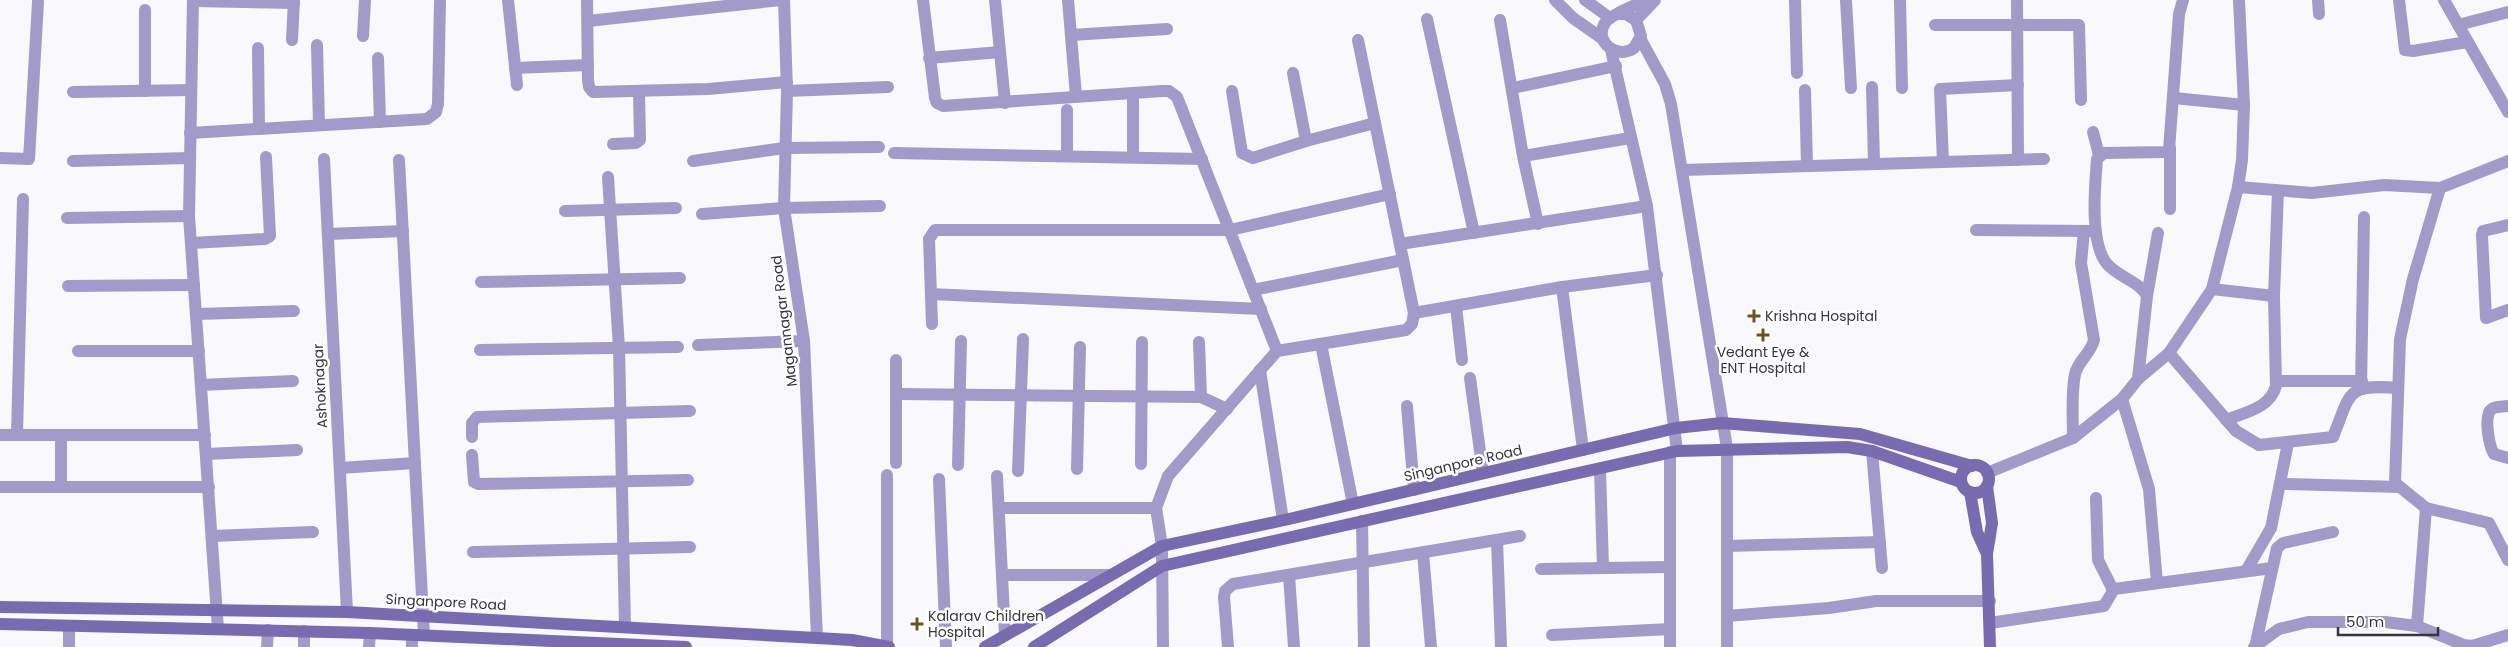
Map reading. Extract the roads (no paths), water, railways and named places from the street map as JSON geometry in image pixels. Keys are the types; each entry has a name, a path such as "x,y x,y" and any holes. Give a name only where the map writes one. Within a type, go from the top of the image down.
{"main road":[{"name":"Singanpore Road","path":"985,647 1162,546 1414,490 1676,428 1722,423 1860,434 1972,466"},
{"path":"1034,647 1162,566 1674,451 1727,448 1847,447 1872,451 1905,465 1961,482 1970,492 1977,532 1987,554"},
{"path":"1961,482 1962,474 1972,466 1980,466 1987,473 1992,523 1987,554 1991,646"},
{"path":"1970,492 1979,492 1987,486"},
{"name":"Singanpore Road","path":"0,607 347,612 423,615 817,638 888,647"},
{"path":"0,624 370,633 416,639 515,644 686,647"}],"street":[{"path":"218,629 191,243 190,133 194,0 294,1 292,40"},
{"path":"363,36 365,0"},
{"path":"190,133 427,119 436,112 438,104 440,0"},
{"path":"508,0 517,85"},
{"path":"587,0 589,87 594,92 787,86 888,87"},
{"path":"588,20 782,0"},
{"name":"Magannagar Road","path":"782,0 787,86 784,208 804,341 817,638"},
{"path":"923,0 929,58 937,103 943,106 1169,91 1177,97 1277,351"},
{"path":"995,0 1005,103"},
{"path":"1068,0 1076,96"},
{"path":"1555,0 1573,18 1607,44 1627,52 1636,46 1640,38 1641,30 1636,20"},
{"path":"1585,0 1615,16 1636,20"},
{"path":"1646,0 1615,16 1603,28 1616,66 1630,138 1647,206 1676,428 1669,567 1670,647"},
{"path":"1636,20 1655,0"},
{"path":"1795,0 1797,73"},
{"path":"1846,0 1851,88"},
{"path":"1900,0 1902,88"},
{"path":"2017,0 2018,160"},
{"path":"2170,209 2170,148 2180,14 2183,0"},
{"path":"1987,473 2073,438 2122,399 2138,379 2169,353 2212,289 2238,187 2242,160 2244,105 2239,0"},
{"path":"2318,0 2319,14"},
{"path":"2399,0 2405,50 2413,51 2467,42"},
{"path":"2444,0 2508,112"},
{"path":"0,158 29,160 38,2"},
{"path":"144,10 145,91"},
{"path":"2458,26 2508,12"},
{"path":"1427,19 1474,233"},
{"path":"1500,20 1523,156 1538,224"},
{"path":"1935,25 2080,25 2081,100"},
{"path":"1071,35 1167,28"},
{"path":"1640,38 1669,93 1727,448 1727,647"},
{"path":"1164,647 1162,546 1156,508 1168,476 1277,351 1406,330 1412,324 1414,313 1358,40"},
{"path":"317,45 319,125"},
{"path":"258,48 259,129"},
{"path":"929,58 1000,52"},
{"path":"378,58 380,122"},
{"path":"515,68 588,65"},
{"path":"1513,88 1616,66"},
{"path":"1293,73 1306,141"},
{"path":"1943,162 1940,89 2018,85"},
{"path":"1872,87 1874,163"},
{"path":"73,92 191,90"},
{"path":"1806,90 1807,165"},
{"path":"1232,91 1242,154 1246,157 1253,158 1306,141 1375,123"},
{"path":"613,144 636,143 640,140 639,92"},
{"path":"1133,93 1133,157"},
{"path":"2174,98 2244,105"},
{"path":"1066,110 1066,156"},
{"path":"2073,438 2075,374 2080,362 2092,349 2094,340 2081,263 2090,231 2099,156 2093,132"},
{"path":"1523,156 1630,138"},
{"path":"693,162 784,148 879,147"},
{"path":"2099,156 2104,154 2166,152 2170,148"},
{"path":"894,153 1202,158"},
{"path":"191,243 265,239 270,236 266,157"},
{"path":"73,162 190,158"},
{"path":"1683,170 2044,159"},
{"name":"Ashoknagar","path":"324,160 347,612"},
{"path":"399,160 423,615 416,639"},
{"path":"2238,187 2312,192 2384,185 2440,188 2508,161"},
{"path":"608,177 613,279 619,348 622,482 622,627 618,645"},
{"path":"2440,188 2413,279 2400,339 2395,483 2426,508 2489,523 2508,560"},
{"path":"2226,420 2267,403 2273,397 2276,381 2274,296 2278,190"},
{"path":"932,324 930,239 935,230 1230,230 1390,194"},
{"path":"18,435 23,199"},
{"path":"702,214 784,208 880,206"},
{"path":"1400,244 1647,206"},
{"path":"565,211 676,208"},
{"path":"67,218 190,216"},
{"path":"2169,353 2236,431 2259,445 2333,438 2352,394 2361,384 2364,217"},
{"path":"2508,225 2489,228 2483,231 2482,235 2486,318 2508,310"},
{"path":"1976,230 2090,231"},
{"path":"328,234 402,231"},
{"path":"2090,231 2107,264 2148,296"},
{"path":"2138,379 2158,233"},
{"path":"1253,290 1403,260"},
{"path":"1414,313 1562,287 1657,275"},
{"path":"480,282 680,278"},
{"path":"68,286 194,285"},
{"path":"1562,287 1584,450"},
{"path":"2212,289 2274,296"},
{"path":"931,294 1261,309"},
{"path":"1456,306 1462,360"},
{"path":"196,314 294,311"},
{"path":"1018,471 1023,339"},
{"path":"698,345 804,341"},
{"path":"958,465 961,341"},
{"path":"1141,464 1142,342"},
{"path":"1199,342 1201,397"},
{"path":"1321,344 1353,504"},
{"path":"480,350 678,347"},
{"path":"1077,469 1080,347"},
{"path":"78,351 199,351"},
{"path":"896,360 896,463"},
{"path":"1260,370 1283,520"},
{"path":"1470,378 1483,473"},
{"path":"201,385 293,381"},
{"path":"2276,381 2361,384 2398,388"},
{"path":"896,394 1201,397 1226,409"},
{"path":"2122,399 2149,489 2157,584"},
{"path":"1407,406 1414,490"},
{"path":"2508,406 2493,408 2488,413 2487,419 2491,450 2494,454 2508,458"},
{"path":"472,437 472,423 477,417 690,412"},
{"path":"0,435 205,435"},
{"path":"60,487 61,435"},
{"path":"2246,571 2272,528 2288,443"},
{"path":"206,454 297,450"},
{"path":"1872,451 1882,568"},
{"path":"472,455 472,478 478,484 688,480"},
{"path":"340,468 415,462"},
{"path":"1600,468 1603,568"},
{"path":"887,475 888,647"},
{"path":"998,476 1005,635"},
{"path":"939,479 946,647"},
{"path":"2287,484 2400,487"},
{"path":"0,487 209,487"},
{"path":"2096,498 2098,560 2113,590"},
{"path":"999,508 1156,508"},
{"path":"2417,626 2426,508"},
{"path":"1362,521 1364,647"},
{"path":"212,536 314,532"},
{"path":"2255,647 2272,568 2280,545 2333,532"},
{"path":"1228,647 1224,597 1228,586 1520,536"},
{"path":"1497,540 1501,647"},
{"path":"1727,546 1880,542"},
{"path":"473,552 690,547"},
{"path":"1423,554 1431,647"},
{"path":"1541,569 1669,567"},
{"path":"2113,590 2272,568"},
{"path":"1002,575 1110,575"},
{"path":"1289,575 1294,647"},
{"path":"1990,623 2104,606 2113,590"},
{"path":"1728,616 1829,608 1876,601 1990,601"},
{"path":"2255,647 2279,629 2308,622 2386,622 2417,626 2463,646 2472,646 2508,635"},
{"path":"69,626 69,647"},
{"path":"1552,635 1670,629"},
{"path":"267,647 268,630"},
{"path":"304,631 304,647"},
{"path":"369,647 370,633"}],"place":[{"name":"Krishna Hospital","path":"1754,316"},
{"name":"Vedant Eye & ENT Hospital","path":"1763,335"},
{"name":"Kalarav Children Hospital","path":"917,624"}]}
